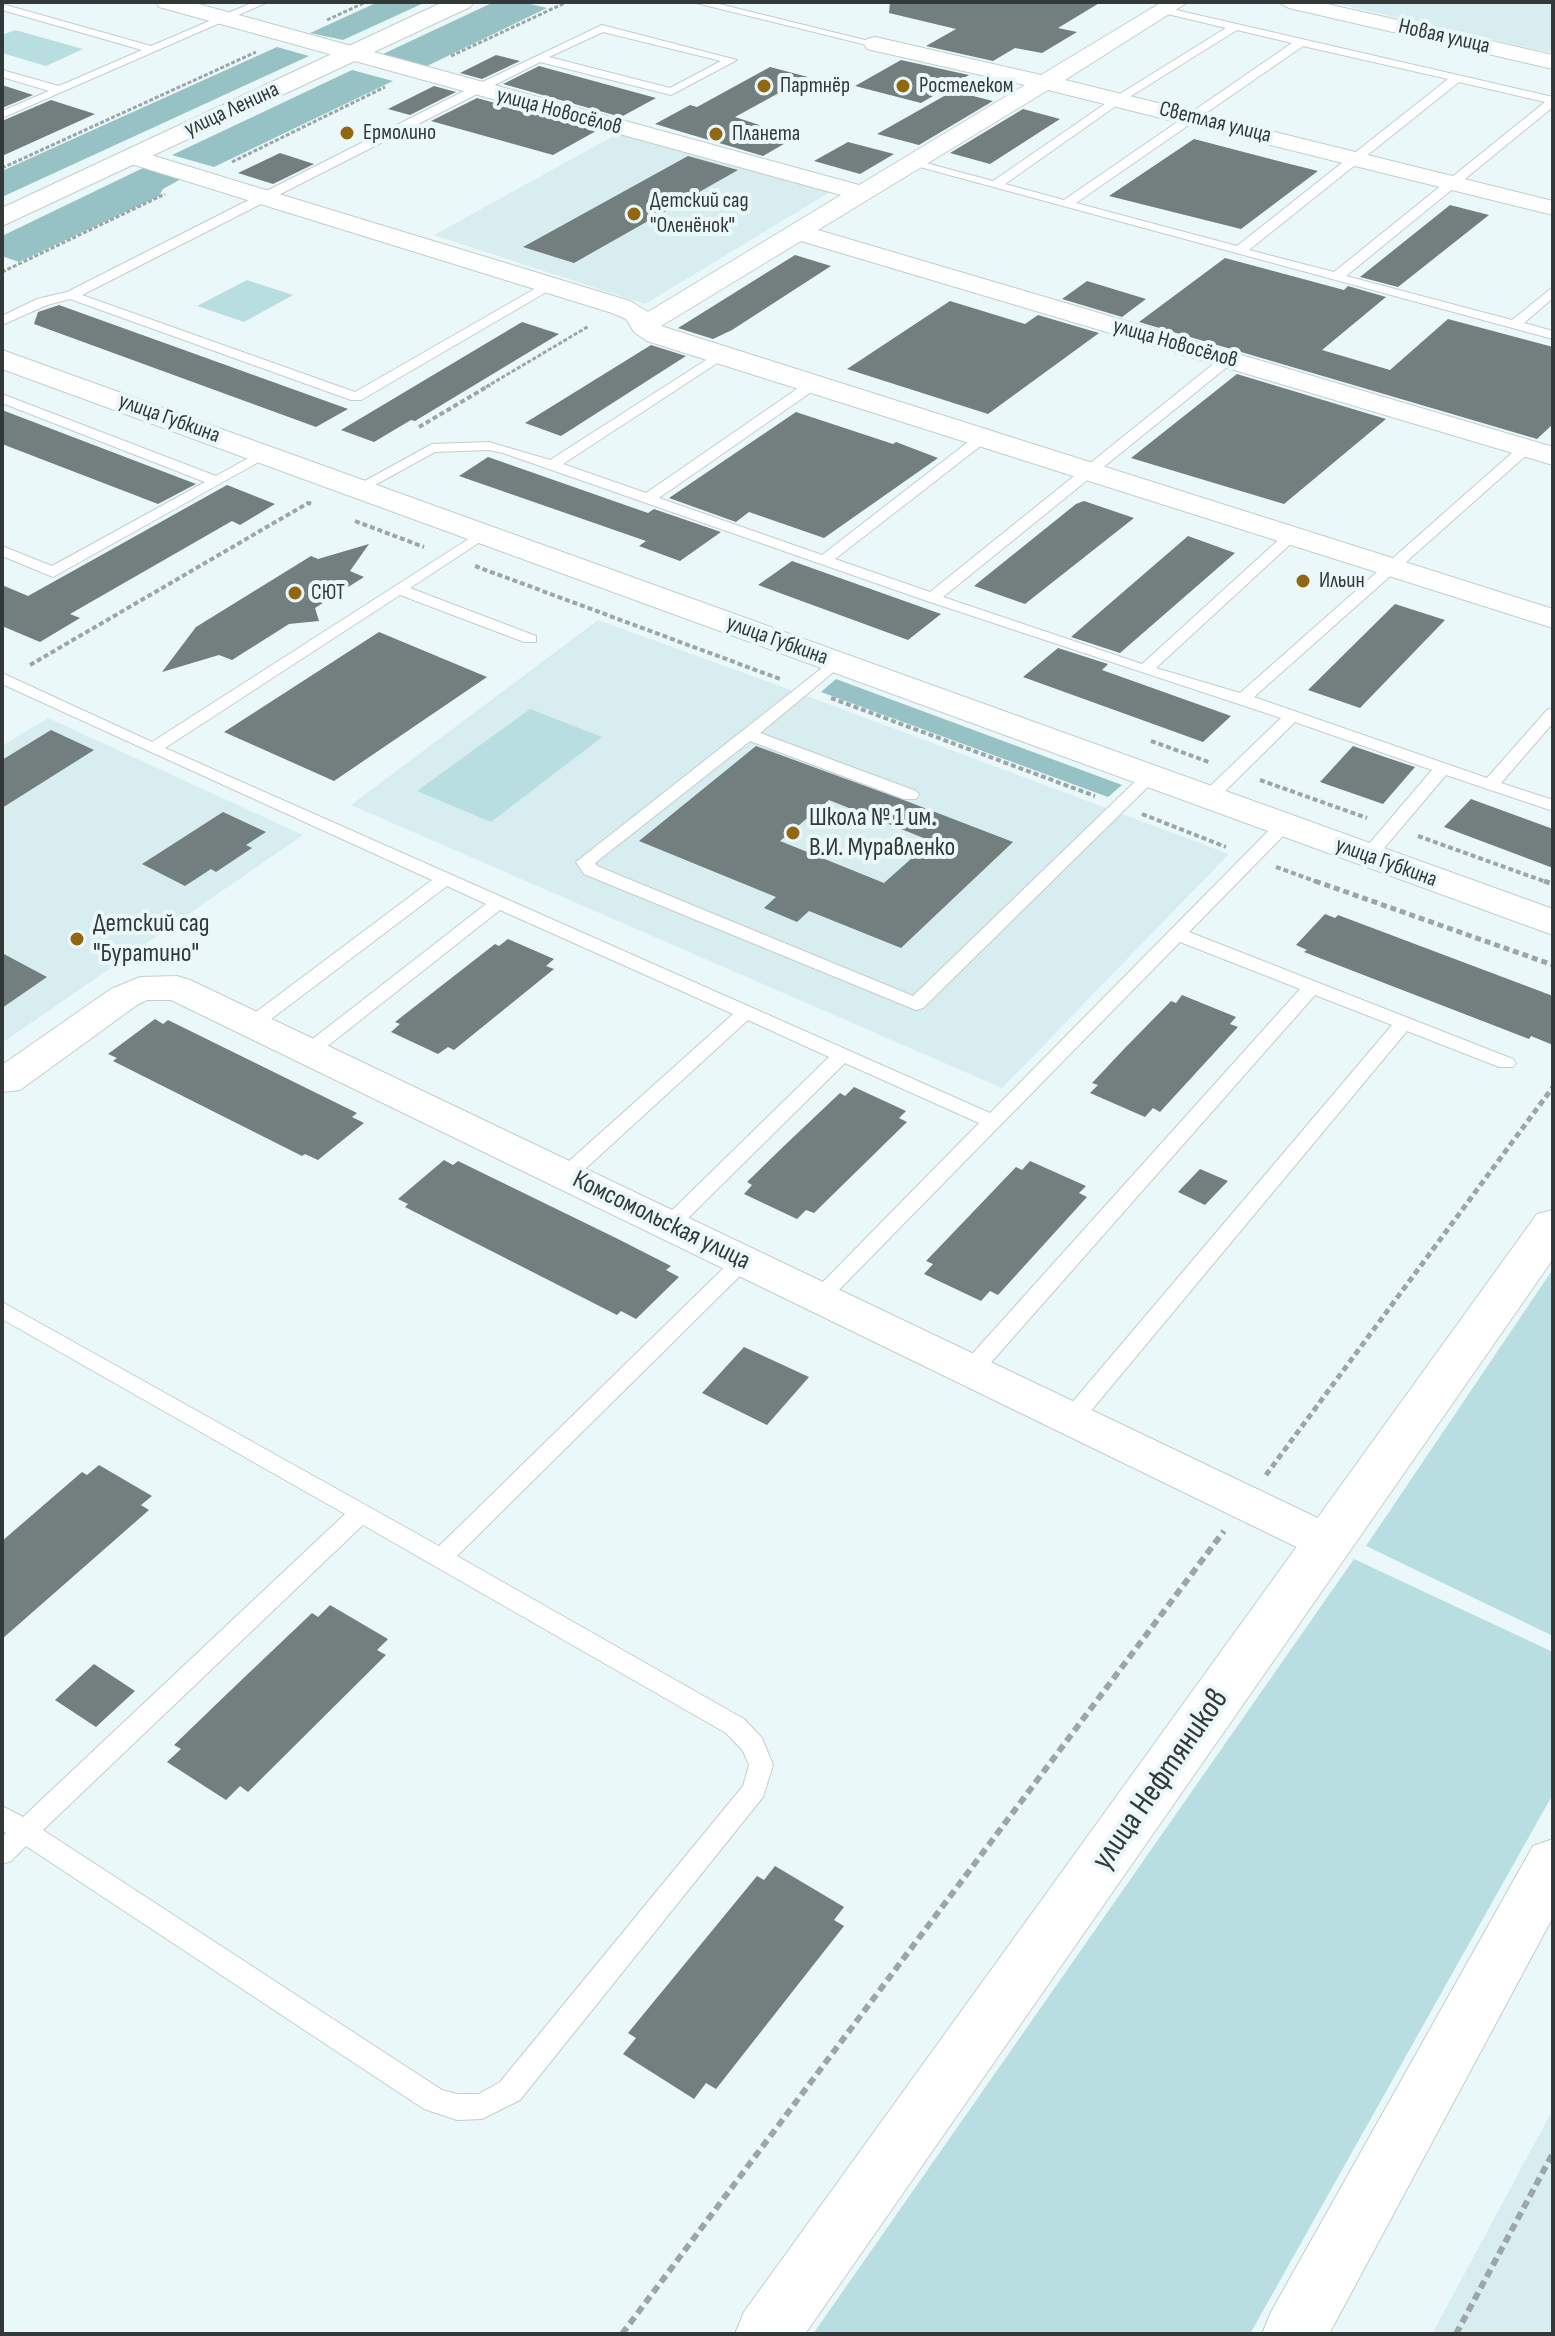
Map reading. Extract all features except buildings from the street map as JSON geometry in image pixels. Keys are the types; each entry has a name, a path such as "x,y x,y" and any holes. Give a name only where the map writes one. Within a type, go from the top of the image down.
{"main road":[{"name":"улица Ленина","path":"2,218 462,2"},
{"name":"улица Губкина","path":"2,359 1553,923"},
{"name":"улица Нефтяников","path":"767,2334 1553,1225"},
{"path":"1294,2334 1553,1863"}],"street":[{"name":"улица Новосёлов","path":"167,2 861,193"},
{"name":"Новая улица","path":"1289,2 1553,62"},
{"path":"632,316 797,232 1170,6"},
{"name":"Светлая улица","path":"875,44 1119,99 1553,208"},
{"path":"133,157 548,287 632,316 656,335 1553,619"},
{"name":"улица Новосёлов","path":"797,232 1553,456"},
{"name":"Комсомольская улица","path":"3,1081 140,989 177,988 1329,1543"}],"lane":[{"path":"2,115 263,2"},
{"path":"697,2 875,44"},
{"path":"730,10 746,2"},
{"path":"1170,6 1235,27 1553,100"},
{"path":"2,7 152,50"},
{"path":"996,185 1119,99 1235,27"},
{"path":"2,321 42,302 71,295 476,89 539,58 602,28 731,60 671,92 539,58"},
{"path":"1067,204 1301,42"},
{"path":"2,73 59,90"},
{"path":"1240,250 1457,78"},
{"path":"1338,276 1553,100"},
{"path":"911,163 1553,335"},
{"path":"71,295 356,397 548,287"},
{"path":"1515,324 1553,291"},
{"path":"552,465 720,355"},
{"path":"932,598 1227,360"},
{"path":"649,498 812,385"},
{"path":"2,398 216,481"},
{"path":"825,560 982,438"},
{"path":"359,488 423,452 440,447 489,446 1553,806"},
{"path":"1243,699 1526,448"},
{"path":"2,551 53,572 266,454"},
{"path":"153,749 481,535"},
{"path":"1145,670 1291,536"},
{"path":"398,589 530,639"},
{"path":"836,662 585,862 590,870 916,1004 1150,777"},
{"path":"2,678 153,749 993,1122"},
{"path":"1491,784 1553,713"},
{"path":"1208,798 1292,716"},
{"path":"748,734 910,795"},
{"path":"1368,856 1443,768"},
{"path":"820,1297 1283,826"},
{"path":"251,1025 446,878"},
{"path":"308,1052 499,902"},
{"path":"1177,934 1506,1063"},
{"path":"972,1369 1312,987"},
{"path":"565,1176 746,1012"},
{"path":"1072,1418 1404,1023"},
{"path":"669,1225 842,1055"},
{"path":"441,1558 743,1261"},
{"path":"2,1309 735,1726 753,1745 761,1765 754,1790 510,2091 482,2106 457,2107 434,2100 2,1817"},
{"path":"2,1853 361,1513"}],"path":[{"path":"2,168 366,2"},
{"path":"2,272 567,2"},
{"path":"417,429 632,316"},
{"path":"622,2334 1553,1087"},
{"path":"1456,2334 1553,2153"}],"shaded area":[{"path":"378,2 426,2 343,40 310,33"},
{"path":"494,2 522,2 547,8 427,66 383,54"},
{"path":"1330,2 1553,2 1553,53 1520,46"},
{"path":"15,30 83,49 46,66 2,53 2,35"},
{"path":"277,47 309,56 2,197 2,171"},
{"path":"352,70 393,81 214,167 172,155"},
{"name":"Детский сад \"Оленёнок\"","path":"619,133 830,192 645,304 434,235"},
{"path":"145,167 181,179 163,189 159,196 19,262 2,256 2,236"},
{"path":"247,280 293,295 244,322 197,306"},
{"name":"Школа № 1 им. В.И. Муравленко","path":"598,620 1229,854 1002,1088 351,805"},
{"path":"836,679 1122,785 1108,797 821,692"},
{"path":"530,709 602,737 491,822 417,791"},
{"name":"Детский сад \"Буратино\"","path":"48,718 303,835 2,1043 2,746"},
{"path":"1553,1269 1553,1636 1366,1546"},
{"path":"1354,1559 1553,1652 1553,1794 1250,2334 813,2334"},
{"path":"1553,2109 1553,2334 1432,2334"}],"place":[{"name":"Партнёр","path":"764,86"},
{"name":"Ростелеком","path":"903,86"},
{"name":"Ермолино","path":"347,133"},
{"name":"Планета","path":"716,134"},
{"name":"Детский сад \"Оленёнок\"","path":"634,214"},
{"name":"Ильин","path":"1303,581"},
{"name":"СЮТ","path":"295,593"},
{"name":"Школа № 1 им. В.И. Муравленко","path":"793,833"},
{"name":"Детский сад \"Буратино\"","path":"77,939"}]}
